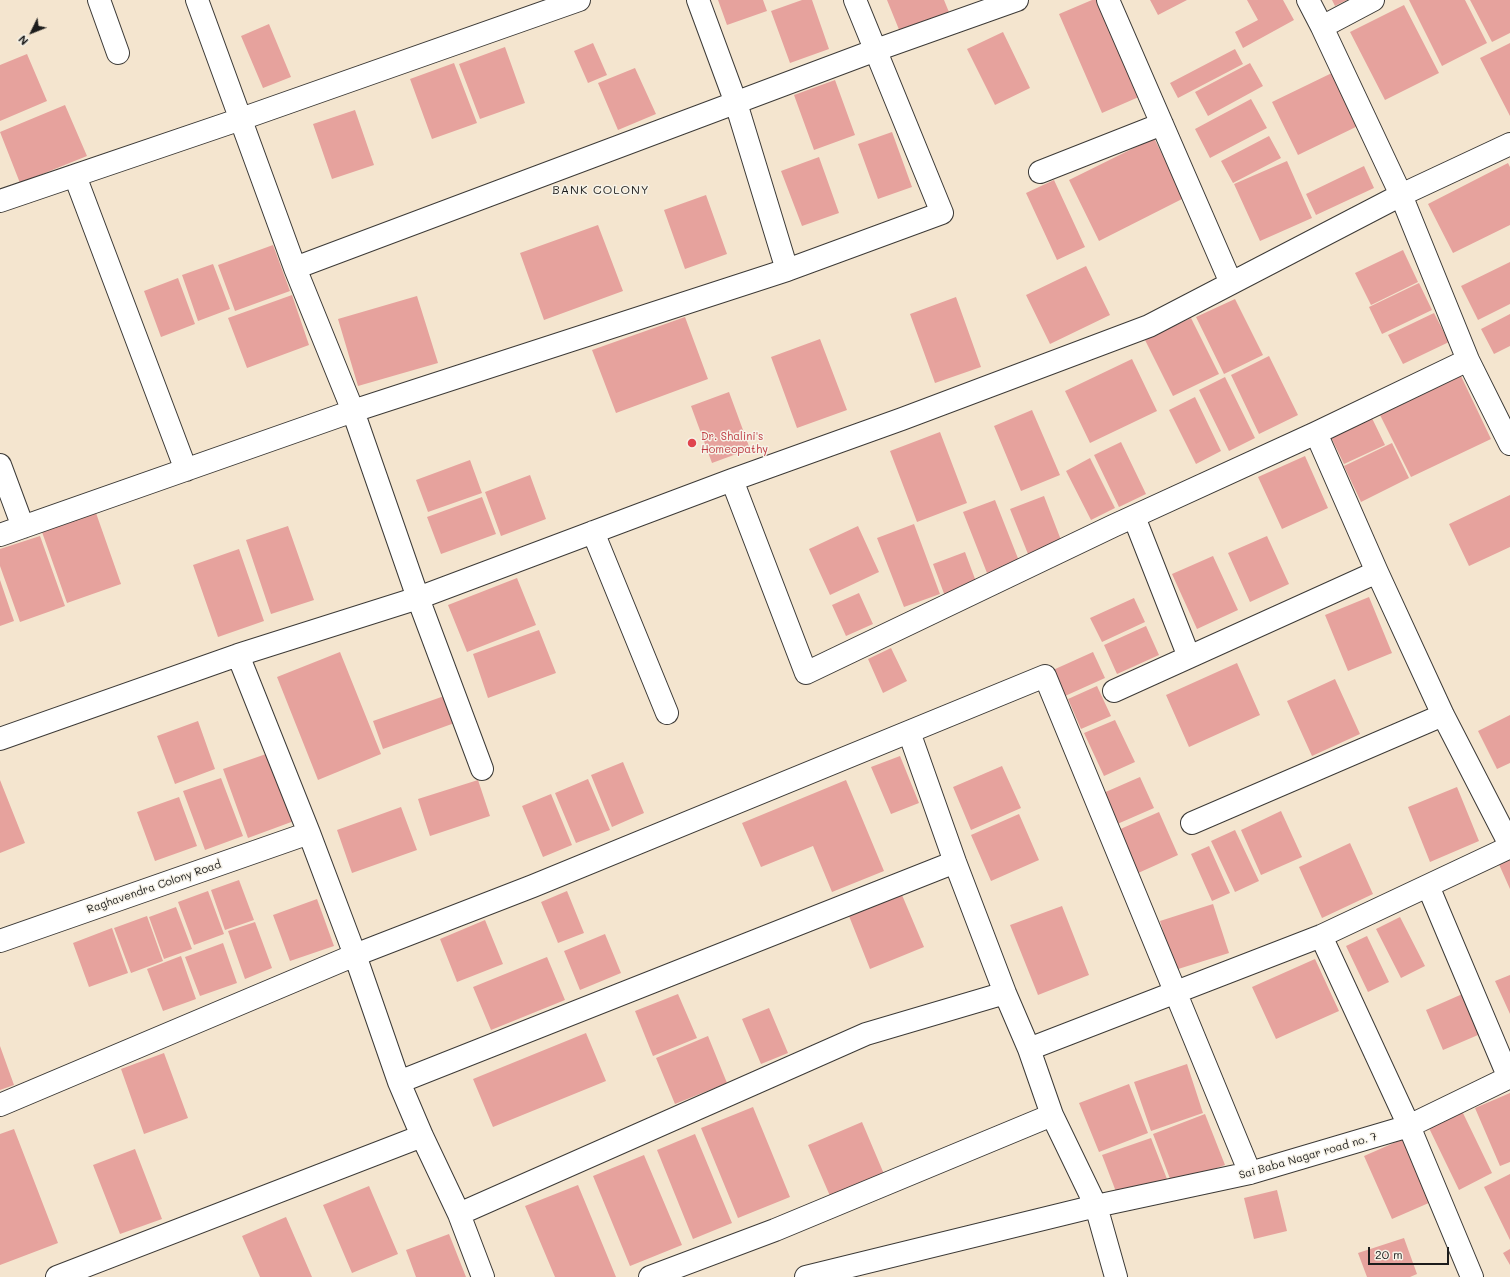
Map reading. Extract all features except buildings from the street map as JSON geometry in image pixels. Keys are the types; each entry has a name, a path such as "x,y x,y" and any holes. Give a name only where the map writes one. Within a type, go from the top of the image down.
{"street":[{"path":"99,0 118,52"},
{"path":"196,0 295,268 353,411 418,598 482,768"},
{"path":"0,201 241,119 579,0"},
{"path":"698,0 736,103 788,270"},
{"path":"0,535 353,411 788,270 942,213 855,0"},
{"path":"295,268 876,50 1017,0"},
{"path":"1108,0 1231,283"},
{"path":"1308,0 1402,195 1468,360 1510,444"},
{"path":"1322,27 1373,0"},
{"path":"1040,172 1162,124"},
{"path":"0,739 238,655 418,598 1149,326 1402,195 1510,144"},
{"path":"75,176 186,470"},
{"path":"732,480 806,673 1468,360"},
{"path":"1029,1049 1321,936 1510,846 1443,716 1377,572 1316,433"},
{"path":"0,464 23,527"},
{"path":"1134,517 1189,657"},
{"path":"593,532 667,713"},
{"path":"1114,691 1377,572"},
{"path":"238,655 355,955 399,1082 422,1136 459,1214 483,1277"},
{"path":"0,1104 355,955 533,886 1045,676 1250,1173"},
{"path":"1192,823 1443,716"},
{"path":"910,732 954,862 1005,993 1029,1049 1052,1115 1096,1206 1116,1277"},
{"name":"Raghavendra Colony Road","path":"0,941 309,834"},
{"path":"399,1082 954,862"},
{"path":"1428,886 1510,1077"},
{"path":"1321,936 1409,1126 1472,1277"},
{"path":"459,1214 866,1034 1005,993"},
{"name":"Sai Baba Nagar road no. 7","path":"806,1277 1096,1206 1250,1173 1409,1126 1510,1077"},
{"path":"650,1277 775,1230 1052,1115"},
{"path":"57,1277 422,1136"}],"place":[{"name":"Dr. Shalini's Homeopathy","path":"692,443"}],"district":[{"name":"BANK COLONY","path":"601,190"}]}
